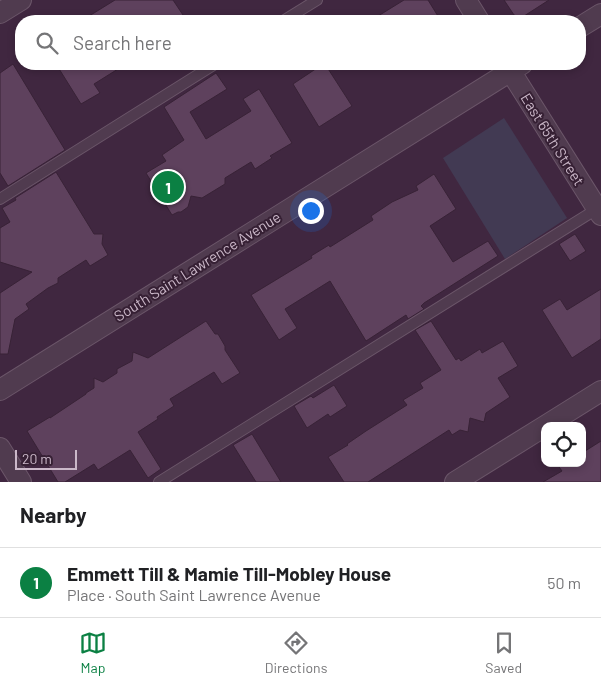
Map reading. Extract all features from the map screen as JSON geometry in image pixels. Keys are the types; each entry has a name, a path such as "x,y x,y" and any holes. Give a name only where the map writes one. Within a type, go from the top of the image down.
{"street":[{"path":"0,13 21,0"},
{"path":"466,0 475,15"},
{"path":"586,24 601,14"},
{"name":"South Saint Lawrence Avenue","path":"0,390 507,70"},
{"name":"East 65th Street","path":"515,70 600,210"},
{"path":"551,422 601,391"},
{"path":"455,482 541,428"},
{"path":"0,448 21,482"}],"lane":[{"path":"293,15 317,0"},
{"path":"0,198 205,70"},
{"path":"159,482 600,210"}],"shaded area":[{"path":"504,118 567,218 505,259 443,158"}],"building":[{"path":"115,0 173,0 183,15 91,15"},
{"path":"404,0 428,0 437,15 380,15"},
{"path":"504,0 549,0 526,15 514,15"},
{"path":"13,64 65,150 8,186 0,173 0,73"},
{"path":"60,70 116,70 94,84 100,93 81,104"},
{"path":"314,70 329,70 352,106 319,127 293,84"},
{"path":"216,73 227,89 190,112 206,139 251,111 243,99 259,89 292,143 270,156 272,158 255,169 251,162 225,178 225,184 202,198 191,196 188,207 172,215 146,173 166,161 162,155 184,140 164,107"},
{"path":"56,172 94,234 103,234 102,244 108,255 90,266 86,260 58,278 58,283 26,304 29,309 15,319 8,354 0,354 0,293 32,272 0,262 0,228 10,222 2,208"},
{"path":"434,174 456,209 430,226 453,262 488,241 498,256 424,303 421,306 424,309 408,319 406,315 366,341 330,281 285,309 297,328 279,340 251,295 312,258 311,256 329,245 330,247 373,220 371,216 392,202 418,190 416,186"},
{"path":"575,234 586,251 570,261 559,244"},
{"path":"601,289 601,339 572,358 542,310 560,299 567,310"},
{"path":"206,321 215,334 218,334 225,346 225,350 240,373 222,384 214,372 170,399 174,406 138,432 161,469 148,478 130,450 98,470 94,464 65,482 58,482 27,431 94,388 94,378 103,382 117,373 117,369 132,361 133,352 148,358"},
{"path":"431,321 456,360 459,358 461,361 480,349 482,353 503,341 518,366 498,378 510,397 486,413 484,422 470,418 468,432 460,430 452,435 449,430 368,482 344,482 328,457 407,405 403,400 423,388 420,383 441,370 415,330"},
{"path":"334,385 347,406 330,417 328,414 307,428 294,406 311,396 313,398"},
{"path":"252,434 281,482 256,482 233,445"},
{"path":"601,441 601,482 543,482 562,471 559,467 586,467 586,450"}],"place":[{"name":"Emmett Till & Mamie Till-Mobley House","path":"168,187"}]}
